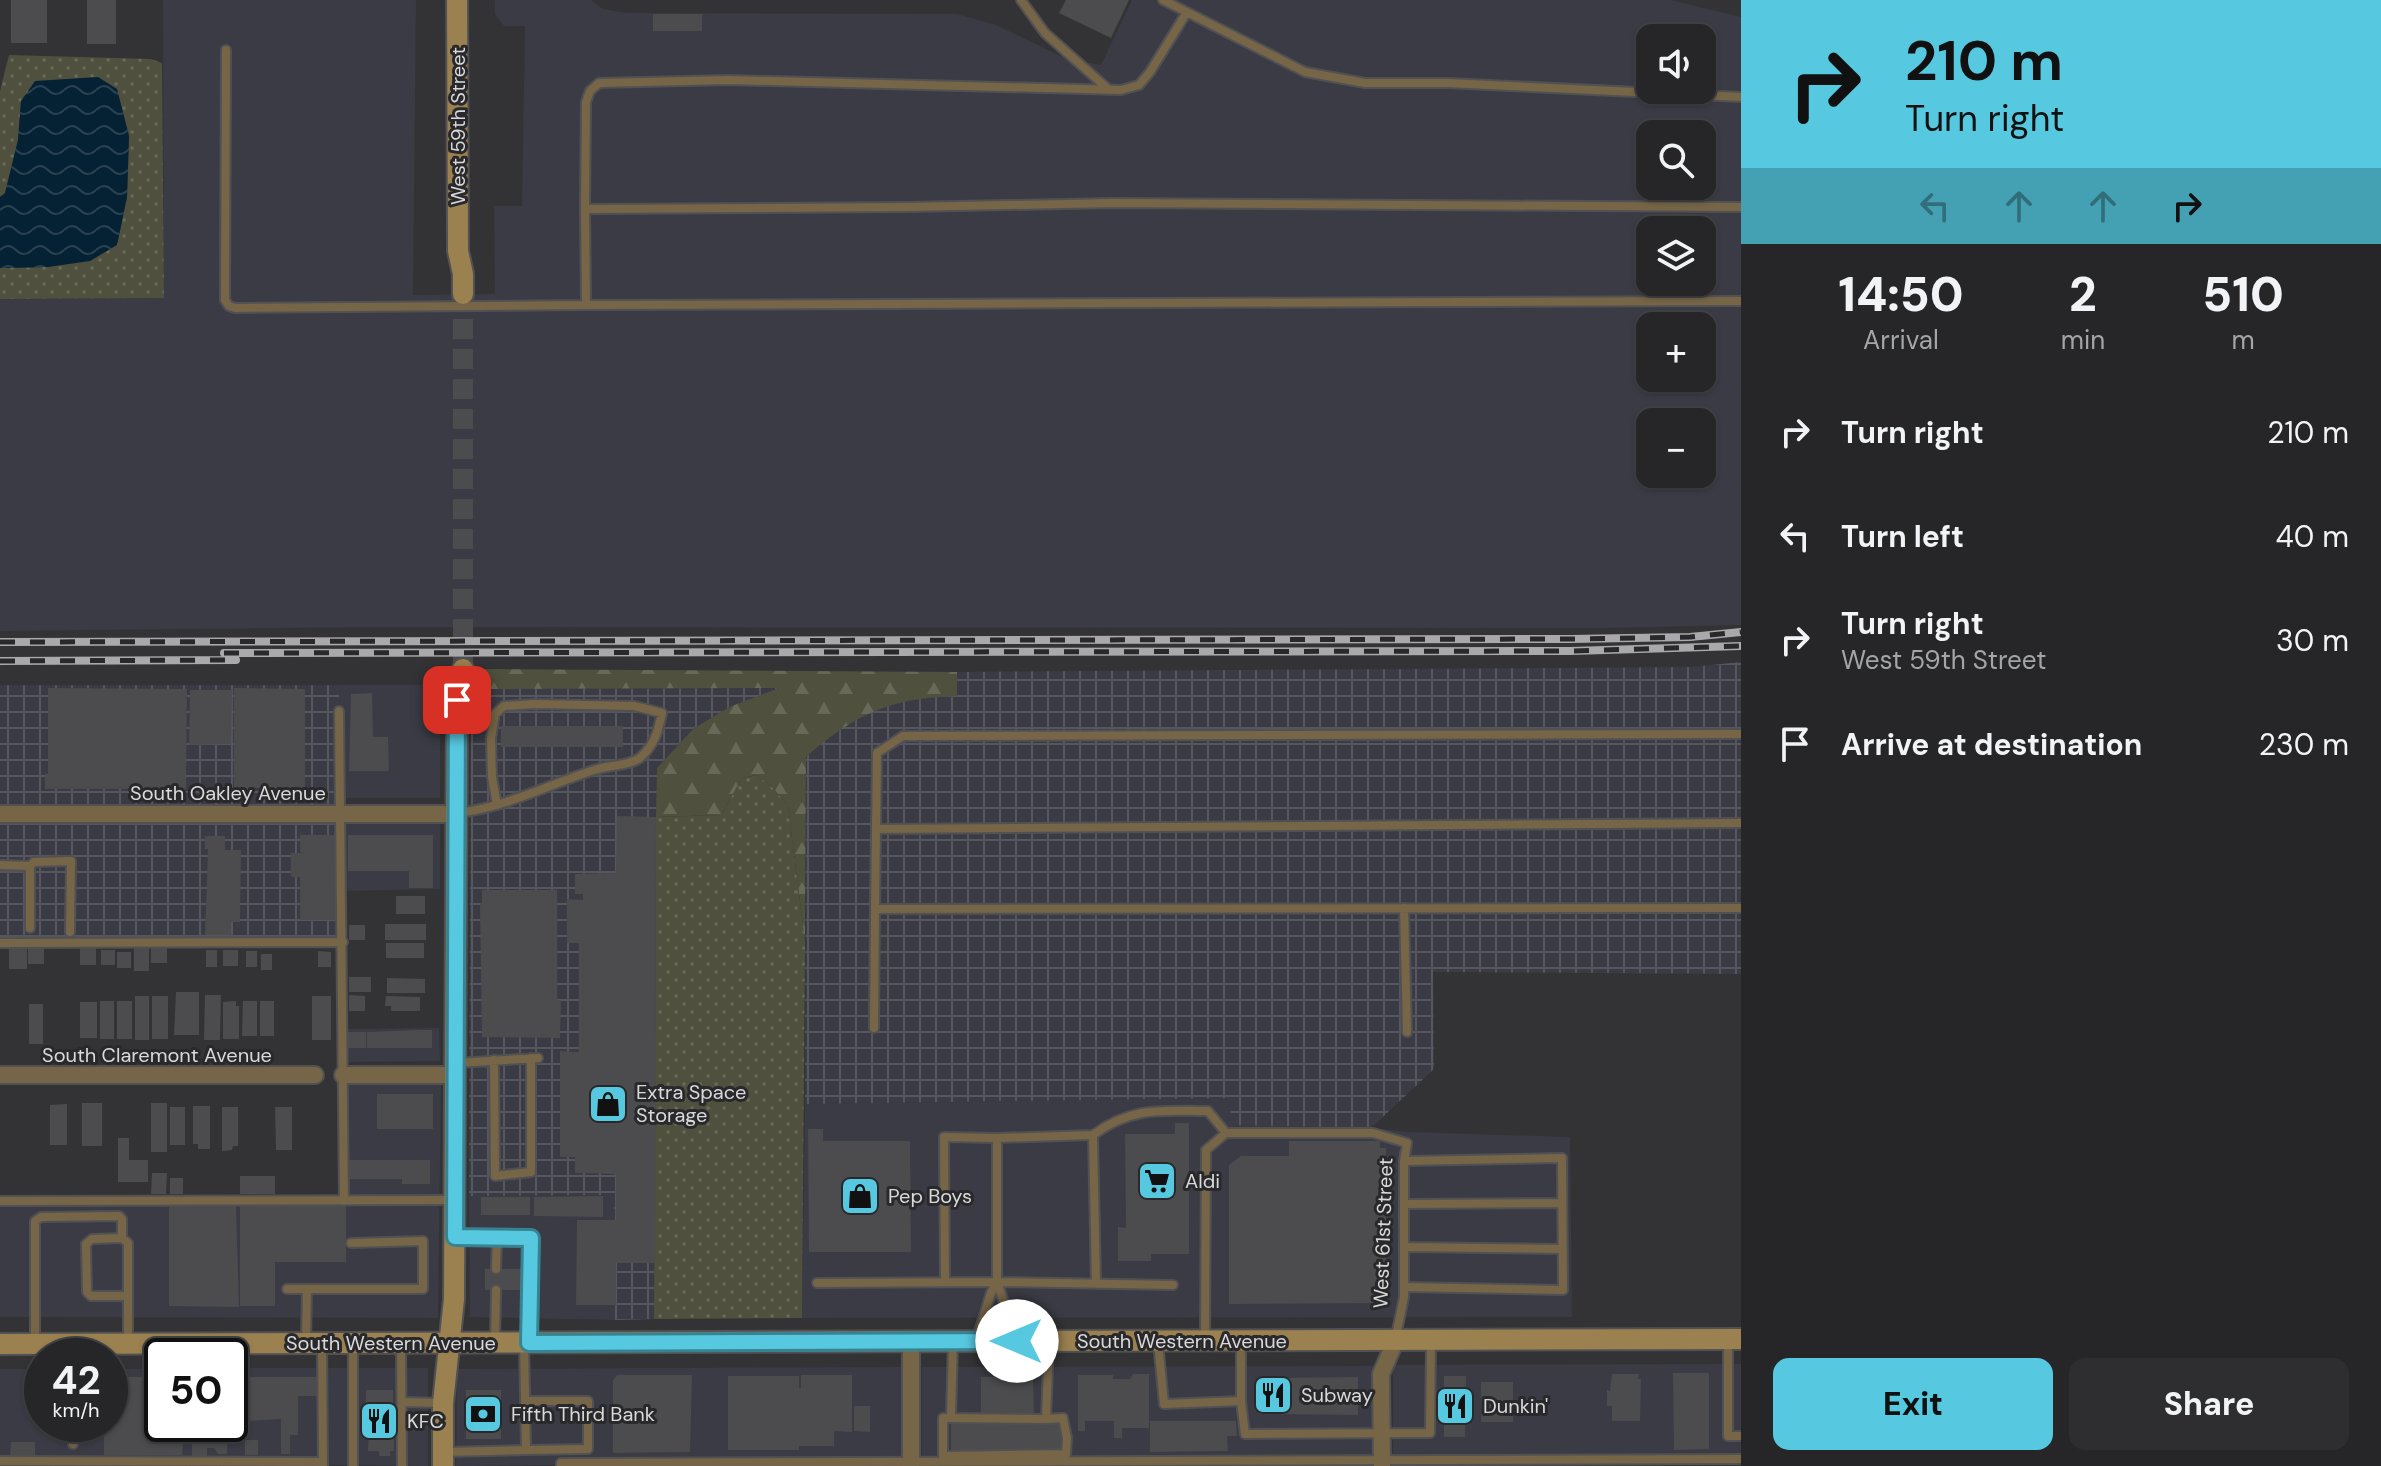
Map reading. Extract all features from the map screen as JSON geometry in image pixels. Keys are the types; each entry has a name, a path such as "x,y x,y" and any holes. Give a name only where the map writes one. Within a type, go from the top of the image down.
{"main road":[{"name":"West 59th Street","path":"457,0 458,251 463,274 458,294"},
{"path":"443,1459 443,1403 454,1299 456,1200 457,700 462,685 457,670"},
{"name":"South Western Avenue","path":"128,1343 1734,1339"},
{"name":"South Western Avenue","path":"0,1344 24,1344"}],"street":[{"name":"South Oakley Avenue","path":"0,814 457,814"},
{"path":"343,1075 456,1069"},
{"name":"South Claremont Avenue","path":"0,1075 315,1075"},
{"path":"911,1340 911,1464"},
{"name":"West 61st Street","path":"1382,1463 1381,1374 1395,1342"}],"lane":[{"path":"1021,0 1045,33 1109,89"},
{"path":"1163,0 1305,72 1365,83 1448,83 1741,97"},
{"path":"586,305 586,102 590,91 599,83 728,80 1121,90 1139,85 1150,72 1187,12"},
{"path":"226,50 225,300 235,308 1741,301"},
{"path":"585,209 1113,203 1741,207"},
{"path":"457,814 497,805 595,769 639,759 657,738 662,713 634,706 504,706 495,714 491,738 492,777 497,805"},
{"path":"339,711 344,1201"},
{"path":"874,1028 877,753 903,736 1741,734"},
{"path":"876,829 1741,823"},
{"path":"0,865 30,866 34,862 71,861 70,932"},
{"path":"30,866 30,928"},
{"path":"1404,908 1407,1032"},
{"path":"875,909 1741,908"},
{"path":"0,943 343,942"},
{"path":"456,1069 494,1060 534,1058 531,1172 495,1176 494,1060"},
{"path":"945,1282 944,1137 1093,1135 1139,1112 1208,1111 1226,1133 1206,1150 1205,1341"},
{"name":"West 61st Street","path":"1226,1133 1373,1133 1407,1143 1404,1161 1404,1287 1395,1342"},
{"path":"1093,1135 1096,1283"},
{"path":"997,1138 997,1282 1017,1341"},
{"path":"1404,1161 1562,1158 1563,1290 1404,1287"},
{"path":"0,1201 456,1200"},
{"path":"1404,1204 1562,1203"},
{"path":"35,1338 35,1221 41,1217 119,1216 122,1219 122,1238"},
{"path":"455,1237 531,1238 526,1450"},
{"path":"128,1296 91,1296 87,1292 86,1244 92,1239 122,1238 128,1243 128,1296 128,1338"},
{"path":"496,1269 497,1238"},
{"path":"287,1289 423,1289 423,1241 351,1243"},
{"path":"1404,1247 1562,1249"},
{"path":"976,1341 997,1282"},
{"path":"817,1283 1173,1285"},
{"path":"0,1461 323,1464 307,1289"},
{"path":"495,1343 496,1290"},
{"path":"1734,1339 1728,1436 1741,1436"},
{"path":"951,1418 953,1341"},
{"path":"1046,1419 1049,1341"},
{"path":"1158,1341 1164,1404 1241,1401"},
{"path":"1241,1341 1241,1401 1245,1434 1382,1435 1430,1433 1431,1341"},
{"path":"353,1343 353,1466"},
{"path":"401,1343 402,1466"},
{"path":"443,1459 526,1450 588,1449 588,1401 525,1401"},
{"path":"402,1402 443,1403"},
{"path":"943,1418 951,1418 1063,1418 1066,1454 943,1456 943,1418"},
{"path":"561,1466 561,1463 1382,1463 1741,1459"}],"shaded area":[{"path":"163,0 416,0 413,295 495,294 494,206 522,206 525,26 504,26 495,14 495,0 591,0 603,9 627,13 957,14 996,25 1067,59 1101,65 1132,0 1670,0 1741,17 1741,625 1601,628 371,627 0,631 0,299 164,298"},
{"path":"1741,662 1741,974 1433,972 1434,1069 1371,1128 1231,1125 1230,1098 805,1104 806,757 832,734 875,709 920,697 956,696 957,672 1692,667"},
{"path":"440,669 440,798 341,798 339,685 430,685 430,670"},
{"path":"478,669 479,689 782,688 729,707 693,729 657,768 654,1319 615,1320 614,1195 469,1196 471,670"},
{"path":"0,685 339,685 343,942 0,943"},
{"path":"341,824 440,824 440,889 342,891"},
{"path":"439,1028 440,1061 343,1062 343,1029"},
{"path":"343,1084 441,1084 438,1318 0,1317 0,1202 343,1201"},
{"path":"1231,1098 1232,1125 1570,1137 1572,1317 802,1318 805,1104"},
{"path":"615,1195 615,1320 470,1317 469,1196"},
{"path":"1741,1364 1741,1459 1393,1460 1393,1365"},
{"path":"1375,1366 1374,1460 922,1461 922,1367"},
{"path":"902,1367 903,1461 456,1466 457,1369"},
{"path":"248,1368 428,1368 428,1466 0,1461 0,1369 24,1369 24,1442 128,1442 128,1369 144,1369 144,1442 248,1442"}],"green space":[{"path":"9,55 151,59 162,63 164,298 0,299 0,268 48,267 117,245 127,197 129,136 117,90 21,101 18,140 5,194 0,197 0,91"},
{"path":"478,669 957,672 957,696 912,700 875,711 841,730 806,757 805,942 788,806 773,788 757,775 742,778 721,815 656,817 657,768 693,729 729,707 779,688 478,689"},
{"path":"757,775 788,806 805,942 802,1318 654,1319 656,817 721,815 742,778"}],"water":[{"path":"98,77 117,89 129,136 127,197 117,245 90,261 48,267 0,268 0,197 5,193 18,140 21,101 35,81"}],"building":[{"path":"11,0 47,0 47,43 11,43"},
{"path":"87,0 116,0 116,44 87,44"},
{"path":"1066,0 1129,0 1111,38 1059,13"},
{"path":"653,14 702,14 702,31 653,31"},
{"path":"48,688 187,689 186,789 45,789 45,774 48,774"},
{"path":"234,688 305,689 305,788 234,788"},
{"path":"190,690 232,690 231,744 189,745"},
{"path":"372,693 373,737 388,737 389,771 349,771 351,694"},
{"path":"501,726 623,726 623,747 501,747"},
{"name":"Extra Space Storage","path":"617,816 656,817 655,1263 616,1263 616,1305 576,1305 577,1220 616,1220 616,1174 575,1173 575,1157 560,1157 560,1051 579,1052 579,943 567,943 567,899 583,900 583,894 575,894 575,874 616,873"},
{"path":"300,835 336,835 336,920 300,920 300,877 291,877 291,853 303,853 300,852"},
{"path":"348,835 433,835 433,888 409,888 409,871 348,871"},
{"path":"205,836 225,836 225,850 241,850 240,922 231,922 231,935 205,935 208,849 205,849"},
{"path":"482,890 557,890 560,1038 482,1037"},
{"path":"396,896 425,896 425,914 396,914"},
{"path":"385,924 426,924 426,940 385,940"},
{"path":"349,925 365,925 365,940 349,940"},
{"path":"386,943 424,943 424,958 386,958"},
{"path":"151,947 167,947 167,963 151,963"},
{"path":"9,948 27,948 27,969 9,969"},
{"path":"28,948 44,948 44,964 28,964"},
{"path":"80,948 96,948 96,965 80,965"},
{"path":"134,948 149,948 149,971 134,971"},
{"path":"101,950 115,950 115,965 101,965"},
{"path":"206,950 217,950 217,967 206,967"},
{"path":"223,950 238,950 238,966 223,966"},
{"path":"246,951 257,951 257,967 246,967"},
{"path":"318,951 331,952 331,967 318,967"},
{"path":"117,952 131,952 131,968 117,968"},
{"path":"261,954 272,954 272,970 261,970"},
{"path":"349,977 371,977 371,992 349,992"},
{"path":"387,978 425,979 425,993 387,993"},
{"path":"176,992 199,992 199,1035 174,1035"},
{"path":"205,995 221,995 220,1040 204,1040"},
{"path":"349,995 365,996 365,1011 349,1011"},
{"path":"135,996 149,996 149,1040 135,1040"},
{"path":"152,996 168,996 168,1039 152,1039"},
{"path":"312,996 331,996 331,1040 312,1040"},
{"path":"386,996 420,997 420,1011 391,1011 391,1006 385,1006"},
{"path":"100,1001 114,1001 114,1039 100,1039"},
{"path":"117,1001 132,1001 132,1039 117,1039"},
{"path":"236,1001 236,1006 239,1006 239,1039 223,1039 223,1002"},
{"path":"243,1001 257,1001 257,1036 242,1036"},
{"path":"260,1001 274,1001 274,1036 260,1036"},
{"path":"80,1002 97,1002 97,1038 80,1038"},
{"path":"29,1004 43,1004 43,1044 29,1044"},
{"path":"432,1030 432,1048 367,1048 367,1032"},
{"path":"347,1032 366,1032 366,1048 347,1048"},
{"path":"377,1094 433,1094 433,1129 377,1129"},
{"path":"82,1103 102,1103 102,1146 82,1146"},
{"path":"151,1103 167,1103 167,1152 151,1152"},
{"path":"67,1104 67,1145 50,1145 50,1105"},
{"path":"193,1106 210,1106 210,1149 198,1149 198,1144 193,1144"},
{"path":"170,1107 185,1107 185,1145 170,1145"},
{"path":"222,1107 238,1107 238,1146 233,1146 232,1150 222,1151"},
{"path":"275,1107 292,1107 292,1150 276,1150"},
{"name":"Aldi","path":"1175,1123 1189,1123 1189,1254 1151,1254 1151,1261 1118,1261 1118,1227 1126,1228 1125,1134 1175,1134"},
{"name":"Pep Boys","path":"808,1129 823,1129 823,1141 910,1141 911,1252 809,1252"},
{"path":"118,1138 129,1138 129,1160 148,1160 148,1182 118,1182"},
{"path":"1289,1141 1380,1141 1380,1148 1386,1148 1386,1295 1380,1295 1380,1303 1229,1304 1229,1165 1241,1156 1289,1156"},
{"path":"345,1160 430,1160 430,1184 402,1184 402,1179 345,1179"},
{"path":"152,1173 167,1173 166,1194 151,1194"},
{"path":"240,1176 275,1176 275,1194 240,1194"},
{"path":"170,1178 183,1178 183,1194 170,1194"},
{"path":"603,1196 603,1217 534,1216 534,1197"},
{"path":"481,1197 530,1197 530,1215 481,1215"},
{"path":"169,1206 236,1206 239,1307 169,1306"},
{"path":"240,1206 346,1206 346,1262 275,1262 275,1306 240,1306"},
{"path":"485,1269 521,1269 521,1290 485,1290"},
{"path":"1673,1373 1709,1373 1709,1449 1674,1450"},
{"path":"1133,1374 1149,1374 1149,1428 1122,1428 1122,1438 1114,1438 1114,1421 1085,1421 1085,1431 1078,1431 1078,1375 1113,1375 1113,1379 1130,1379"},
{"path":"1612,1374 1639,1374 1640,1421 1612,1421 1612,1406 1607,1406 1607,1390 1610,1391"},
{"path":"617,1375 692,1375 690,1452 613,1453 613,1380"},
{"path":"801,1375 852,1375 852,1432 834,1431 834,1446 799,1446 799,1450 728,1450 728,1376 799,1376 801,1388"},
{"name":"Dunkin'","path":"1444,1376 1466,1376 1465,1437 1444,1437"},
{"path":"128,1377 144,1377 144,1442 227,1442 227,1454 218,1454 214,1448 207,1448 207,1457 192,1457 192,1443 183,1443 182,1455 104,1455 104,1442 128,1442"},
{"path":"248,1377 319,1377 319,1396 298,1396 298,1435 290,1435 290,1454 281,1454 281,1419 248,1421"},
{"path":"981,1377 1033,1377 1034,1413 981,1413"},
{"path":"1358,1377 1358,1415 1259,1414 1259,1378"},
{"path":"1481,1382 1513,1382 1513,1422 1481,1422"},
{"name":"KFC","path":"366,1390 393,1390 394,1451 390,1451 390,1456 379,1456 379,1451 368,1451"},
{"name":"Fifth Third Bank","path":"466,1390 501,1390 501,1439 466,1439"},
{"path":"854,1406 870,1406 870,1432 854,1431"},
{"path":"1058,1420 1062,1452 951,1452 951,1421"},
{"path":"1150,1421 1236,1421 1237,1436 1227,1436 1228,1451 1150,1452"},
{"path":"258,1440 258,1455 245,1455 245,1442"},
{"path":"11,1442 35,1442 35,1456 10,1456"}],"tunnel":[{"path":"463,294 463,669"}],"railway":[{"path":"0,642 1571,639 1690,637 1741,632"},
{"path":"224,653 1571,651 1741,646"},
{"path":"0,661 236,660"}],"place":[{"name":"Extra Space Storage","path":"608,1104"},
{"name":"Aldi","path":"1157,1181"},
{"name":"Pep Boys","path":"860,1196"},
{"name":"Subway","path":"1273,1395"},
{"name":"Dunkin'","path":"1455,1406"},
{"name":"Fifth Third Bank","path":"483,1414"},
{"name":"KFC","path":"379,1421"}],"route":[{"path":"457,700 455,1237 531,1238 529,1343 1017,1341"}]}
